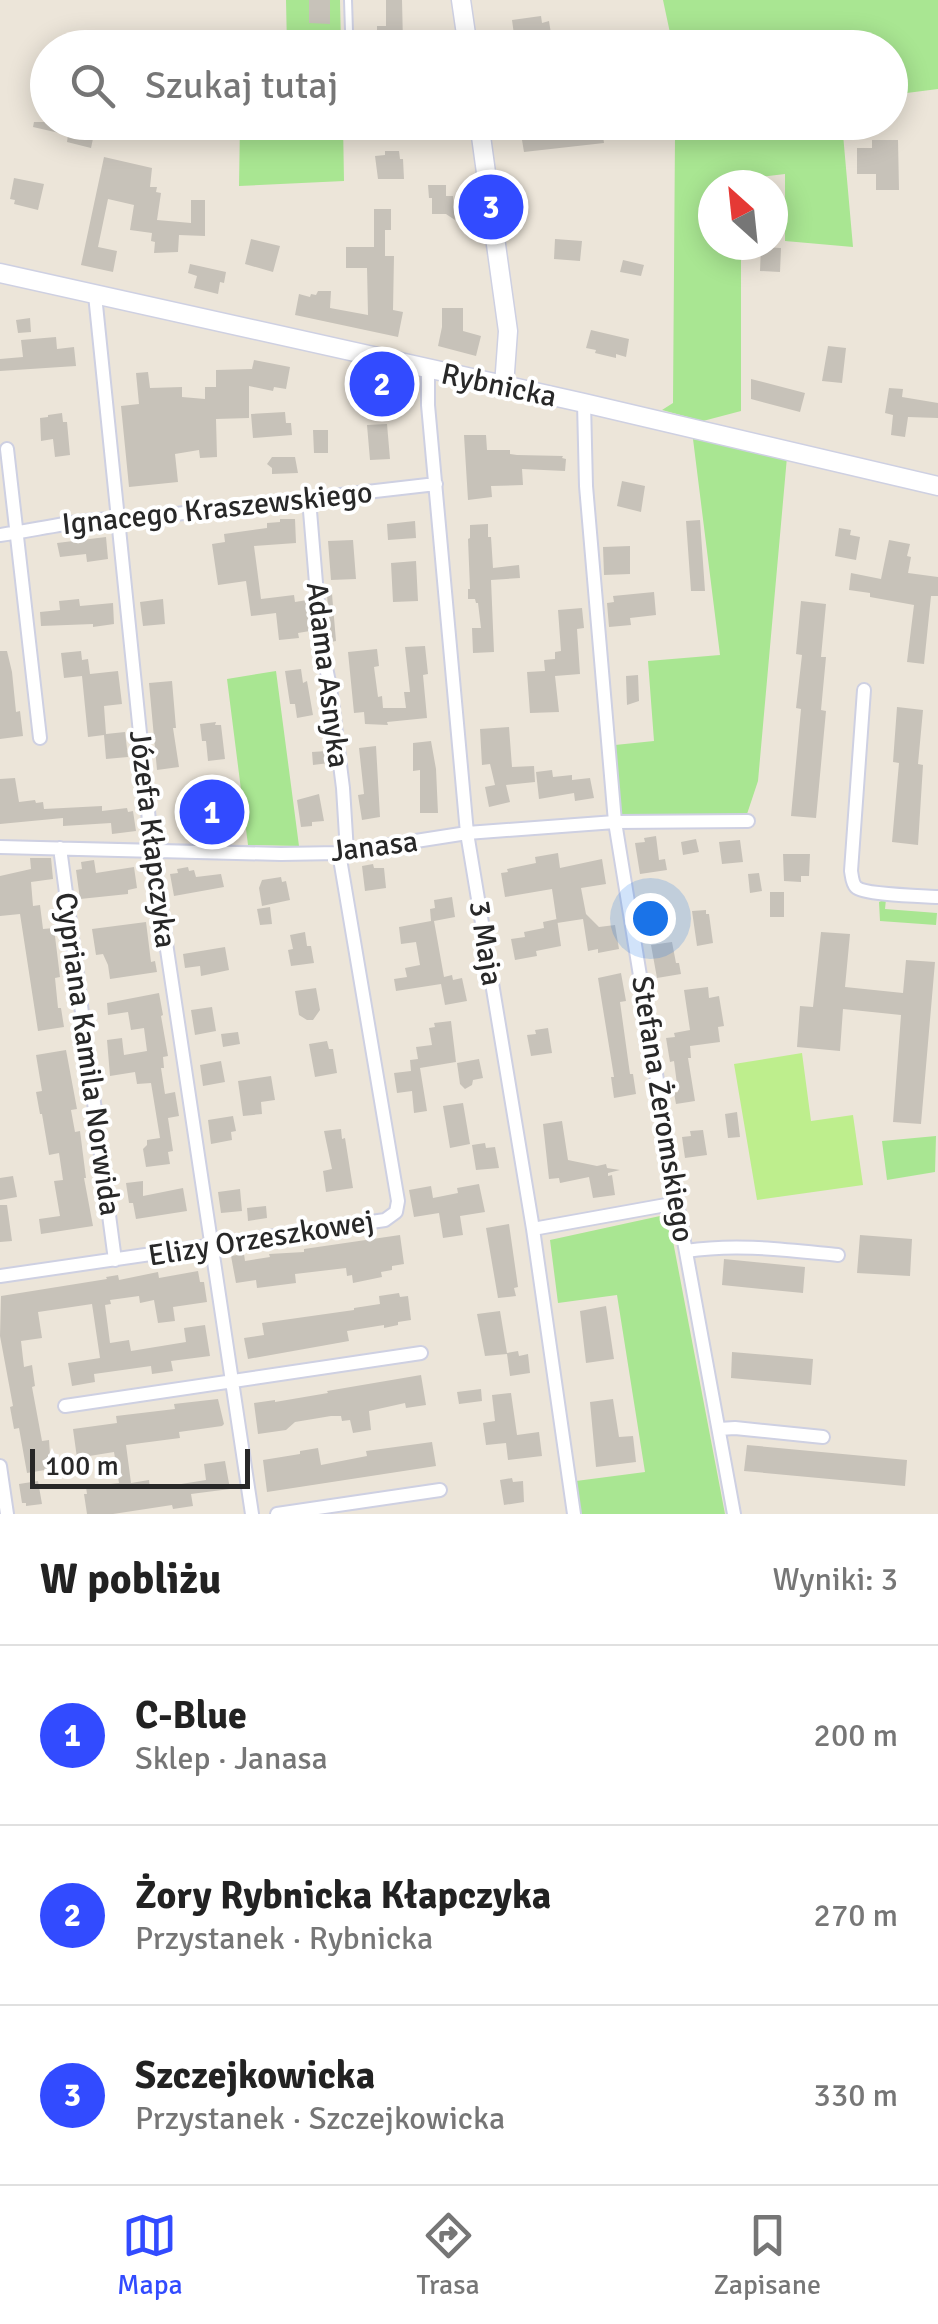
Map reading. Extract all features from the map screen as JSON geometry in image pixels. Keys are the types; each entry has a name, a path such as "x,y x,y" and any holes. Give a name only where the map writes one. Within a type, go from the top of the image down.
{"street":[{"path":"461,0 465,30"},
{"path":"481,140 508,332 504,386"},
{"name":"Rybnicka","path":"0,273 938,486"},
{"name":"Józefa Kłapczyka","path":"95,295 152,850 252,1514"},
{"name":"3 Maja","path":"428,369 467,833 533,1229 574,1514"},
{"name":"Stefana Żeromskiego","path":"584,403 586,486 615,822 677,1202 734,1514"},
{"path":"7,450 40,738"},
{"name":"Ignacego Kraszewskiego","path":"0,535 436,484"},
{"name":"Adama Asnyka","path":"309,499 321,643 343,788 343,852"},
{"path":"864,690 853,882 868,892 938,897"},
{"name":"Janasa","path":"0,847 343,852 467,833 615,822 748,821"},
{"name":"Cypriana Kamila Norwida","path":"60,848 115,1260"},
{"name":"Elizy Orzeszkowej","path":"0,1276 385,1220 396,1212 398,1201 343,852"},
{"path":"533,1229 677,1202"},
{"path":"686,1251 757,1246 838,1255"},
{"path":"65,1406 421,1353"},
{"path":"719,1429 823,1437"},
{"path":"0,1466 7,1514"},
{"path":"277,1514 440,1490"}],"lane":[{"path":"348,0 349,30"}],"green space":[{"path":"286,0 340,0 341,30 287,30"},
{"path":"663,0 938,0 938,89 908,93 908,30 669,30"},
{"path":"240,140 343,140 344,181 239,186"},
{"path":"675,140 844,140 853,247 788,241 788,170 698,170 698,260 741,260 741,411 703,421 662,410 673,403"},
{"path":"693,439 787,457 758,781 747,814 620,816 615,745 654,741 648,661 720,655"},
{"path":"276,671 299,846 248,845 227,679"},
{"path":"886,899 885,909 937,913 936,925 880,921 879,902"},
{"path":"802,1053 811,1121 853,1115 863,1185 757,1200 734,1064"},
{"path":"936,1136 935,1172 887,1180 882,1141"},
{"path":"660,1216 672,1236 725,1514 581,1514 576,1481 645,1472 617,1295 558,1303 550,1240"}],"building":[{"path":"309,0 330,0 330,24 309,23"},
{"path":"386,0 402,0 403,30 377,30 377,26 386,26"},
{"path":"541,16 542,23 549,21 550,30 513,30 512,20"},
{"path":"67,140 93,140 91,148"},
{"path":"522,140 604,143 524,152"},
{"path":"872,140 898,140 899,190 876,190 876,174 857,174 857,148 872,148"},
{"path":"385,151 399,151 404,179 378,179 375,156 385,155"},
{"path":"104,157 152,168 150,187 157,187 156,192 161,193 157,220 191,223 191,200 205,200 205,236 179,235 178,252 154,253 152,233 130,230 134,205 108,199 98,247 117,251 113,272 81,265"},
{"path":"14,178 44,184 38,210 14,204 15,200 10,199"},
{"path":"428,185 446,185 446,196 453,196 455,220 446,214 432,214"},
{"path":"374,209 391,209 391,230 385,230 385,256 394,256 393,310 403,312 398,337 295,315 299,294 310,297 318,291 331,291 330,308 368,315 367,268 346,268 346,247 374,247"},
{"path":"251,239 280,246 273,272 245,264"},
{"path":"555,239 582,241 580,261 554,259"},
{"path":"623,260 644,265 641,276 620,272"},
{"path":"760,260 780,260 780,272 760,271"},
{"path":"190,264 226,272 218,294 194,288 197,276 188,273"},
{"path":"442,308 463,308 463,331 481,336 476,356 438,346"},
{"path":"30,318 31,332 18,333 16,320"},
{"path":"591,330 629,339 626,357 616,354 616,358 586,348"},
{"path":"56,337 57,349 74,347 76,366 0,371 0,359 23,357 21,340"},
{"path":"828,346 846,348 842,383 822,381"},
{"path":"254,360 290,367 286,389 274,387 273,391 249,386 249,418 216,419 217,457 200,458 199,450 175,454 178,482 129,487 121,406 139,404 136,373 148,372 150,388 182,387 182,397 205,399 205,387 216,387 216,370 252,369"},
{"path":"751,379 805,393 800,412 751,399"},
{"path":"889,388 903,389 902,397 938,403 938,418 908,417 905,437 891,435 893,415 885,413"},
{"path":"285,412 292,435 253,438 251,414"},
{"path":"62,413 63,422 67,422 70,455 55,457 53,439 41,441 40,418"},
{"path":"387,424 390,459 370,460 367,425"},
{"path":"313,430 328,430 328,453 314,453"},
{"path":"464,435 486,435 487,450 563,456 565,471 522,469 523,485 491,486 492,497 468,500"},
{"path":"272,457 295,457 298,473 272,474 267,464"},
{"path":"622,481 645,486 641,512 617,506"},
{"path":"295,519 296,543 254,546 261,599 294,595 295,602 307,600 310,631 298,633 299,638 279,640 276,613 251,616 246,581 218,585 212,544 225,542 224,534 267,528 267,523"},
{"path":"700,520 705,591 691,591 686,521"},
{"path":"415,521 416,538 388,540 387,524"},
{"path":"488,524 493,568 519,565 520,578 491,580 494,652 473,653 472,628 481,628 478,603 468,599 468,539 470,525"},
{"path":"839,528 860,537 856,560 835,556"},
{"path":"106,537 108,559 87,562 86,554 60,557 57,543"},
{"path":"353,540 356,579 331,580 328,541"},
{"path":"889,540 910,544 908,573 938,577 938,596 931,596 924,664 907,662 914,605 849,590 851,573 881,579"},
{"path":"630,546 630,574 604,575 603,547"},
{"path":"416,561 418,601 393,602 391,563"},
{"path":"654,592 656,615 630,618 631,625 609,627 607,603 614,602 613,596"},
{"path":"332,594 336,641 331,642 327,595"},
{"path":"79,599 80,606 113,603 114,624 41,626 40,612 60,610 59,601"},
{"path":"163,599 165,624 143,626 140,602"},
{"path":"801,601 826,604 821,710 826,711 816,818 791,816 801,709 796,708 802,655 796,654"},
{"path":"582,608 584,628 577,629 580,674 555,676 559,712 530,713 527,672 545,671 544,660 555,659 555,652 561,651 558,610"},
{"path":"425,646 427,718 387,722 388,725 365,724 364,712 354,713 348,652 377,649 379,666 374,667 383,708 406,708 404,692 410,692 405,647"},
{"path":"0,651 7,651 23,736 0,739"},
{"path":"81,651 82,660 88,659 90,674 118,671 122,704 104,706 106,734 125,732 128,757 106,759 104,735 88,737 82,676 64,678 61,653"},
{"path":"301,669 313,715 297,718 295,704 290,704 285,671"},
{"path":"638,675 639,701 627,705 626,676"},
{"path":"172,681 179,767 157,770 149,683"},
{"path":"897,707 923,710 918,845 892,842 899,763 893,762"},
{"path":"216,722 215,725 221,725 225,759 208,761 200,724"},
{"path":"509,727 512,767 534,766 535,782 506,785 510,802 489,807 485,787 495,785 490,764 482,765 480,729"},
{"path":"431,741 438,813 420,813 420,770 413,771 413,743"},
{"path":"376,746 380,817 362,820 358,795 364,794 359,748"},
{"path":"327,751 329,763 313,765 312,752"},
{"path":"552,770 553,777 590,778 594,798 575,801 574,793 539,799 536,772"},
{"path":"15,778 19,802 43,802 44,809 127,808 128,812 133,811 136,831 112,834 111,823 63,826 63,818 0,824 0,779"},
{"path":"216,790 218,809 198,811 200,824 177,826 175,805 190,803 189,793"},
{"path":"319,794 324,821 301,827 297,800"},
{"path":"656,836 659,860 665,859 667,870 640,874 635,843"},
{"path":"696,839 699,852 683,855 681,842"},
{"path":"740,840 743,862 722,864 719,842"},
{"path":"558,853 560,868 602,859 606,884 581,888 586,914 599,927 615,925 619,949 588,951 583,919 557,923 552,889 505,897 501,873 536,863 535,857"},
{"path":"783,854 810,854 809,876 801,876 801,882 784,881"},
{"path":"30,858 51,858 53,879 31,882 33,906 40,905 43,929 54,928 60,977 55,978 58,1008 64,1027 38,1031 20,914 0,916 0,876 31,869"},
{"path":"94,860 96,873 134,867 137,888 128,890 128,894 80,899 76,870 82,869 81,862"},
{"path":"373,864 374,868 384,868 386,888 365,891 362,866"},
{"path":"188,867 196,877 221,874 224,887 174,896 170,874"},
{"path":"759,873 762,891 750,893 748,874"},
{"path":"281,877 282,882 286,881 290,900 262,906 262,880"},
{"path":"770,892 784,892 784,917 770,917"},
{"path":"452,897 455,917 434,921 444,977 462,978 467,1001 445,1005 441,984 396,991 394,979 407,977 405,968 420,965 416,942 401,944 399,927 431,921 434,900"},
{"path":"270,907 272,924 260,925 257,909"},
{"path":"706,910 713,943 697,946 692,911"},
{"path":"557,919 561,946 515,960 511,939 525,937 524,932 544,928 543,922"},
{"path":"146,922 151,962 155,961 157,972 110,979 103,954 96,955 92,929"},
{"path":"305,932 314,963 291,966 290,935"},
{"path":"821,932 850,934 845,987 903,993 906,960 935,962 921,1124 893,1122 901,1015 843,1009 840,1051 797,1047 800,1006 813,1007"},
{"path":"672,942 681,974 657,978 651,945"},
{"path":"225,947 229,970 201,976 200,966 185,968 183,954"},
{"path":"621,973 626,1001 620,1002 636,1094 614,1098 598,978"},
{"path":"708,987 709,998 719,996 724,1026 718,1027 720,1042 690,1046 688,1058 695,1101 676,1104 674,1061 670,1062 666,1038 690,1030 684,990"},
{"path":"316,988 320,1010 313,1020 307,1020 299,1015 295,991"},
{"path":"159,993 168,1056 163,1057 161,1068 165,1094 175,1092 179,1116 168,1118 173,1151 168,1152 170,1164 146,1167 143,1149 147,1140 160,1138 151,1083 137,1084 135,1072 110,1076 107,1040 122,1038 124,1055 147,1051 144,1028 131,1030 128,1012 108,1015 107,1003"},
{"path":"212,1007 216,1031 195,1035 191,1010"},
{"path":"451,1021 456,1062 420,1068 427,1111 414,1113 412,1091 397,1093 394,1073 411,1071 410,1060 418,1059 416,1047 432,1045 429,1028 435,1027 434,1023"},
{"path":"548,1028 552,1053 531,1056 527,1035"},
{"path":"238,1032 240,1044 223,1047 221,1034"},
{"path":"327,1041 329,1049 333,1049 337,1073 315,1077 309,1044"},
{"path":"66,1050 77,1109 71,1110 75,1132 80,1131 93,1226 41,1234 39,1219 60,1216 54,1181 63,1180 59,1153 49,1155 40,1114 36,1092 42,1091 36,1055"},
{"path":"479,1059 483,1078 473,1080 465,1089 460,1084 457,1063"},
{"path":"221,1061 225,1082 203,1086 200,1065"},
{"path":"271,1076 275,1100 261,1102 262,1114 243,1116 238,1081"},
{"path":"463,1103 470,1144 450,1148 443,1106"},
{"path":"737,1112 740,1137 728,1138 725,1114"},
{"path":"233,1116 236,1131 231,1132 232,1140 211,1144 208,1120"},
{"path":"562,1121 568,1160 606,1164 607,1168 620,1170 608,1173 612,1175 615,1195 593,1198 589,1177 560,1183 559,1178 549,1179 543,1124"},
{"path":"341,1129 353,1188 326,1192 323,1171 332,1169 324,1131"},
{"path":"703,1130 707,1155 685,1158 682,1137 691,1136 690,1131"},
{"path":"485,1143 486,1148 495,1147 499,1168 476,1170 472,1145"},
{"path":"13,1176 17,1197 0,1200 0,1178"},
{"path":"143,1181 143,1196 183,1188 187,1211 136,1219 126,1183"},
{"path":"479,1184 485,1212 460,1216 463,1235 443,1238 439,1213 414,1217 409,1190 431,1186 433,1198"},
{"path":"240,1189 242,1211 221,1213 218,1192"},
{"path":"0,1205 7,1205 12,1241 0,1242"},
{"path":"266,1206 267,1218 248,1221 247,1208"},
{"path":"509,1224 518,1287 514,1288 516,1296 498,1298 486,1228"},
{"path":"400,1235 404,1264 381,1272 382,1277 353,1283 346,1268 295,1274 296,1283 257,1288 256,1280 236,1283 231,1256 244,1254 245,1261"},
{"path":"860,1235 912,1239 910,1276 857,1273"},
{"path":"724,1259 805,1267 803,1293 722,1285"},
{"path":"198,1271 207,1302 173,1307 175,1321 158,1323 154,1300 140,1303 139,1296 110,1300 111,1304 105,1305 110,1343 129,1340 131,1351 186,1342 184,1328 205,1325 210,1356 171,1361 173,1371 152,1374 151,1366 94,1374 95,1382 72,1386 68,1363 100,1358 92,1304 38,1312 42,1338 21,1341 24,1367 32,1365 32,1387 42,1441 49,1440 51,1469 27,1473 19,1428 14,1429 10,1407 13,1406 0,1336 1,1296 118,1275 119,1280 158,1272 159,1278"},
{"path":"399,1293 400,1297 408,1296 411,1320 384,1328 347,1331 349,1341 248,1359 244,1338 264,1335 262,1323 354,1310 380,1304 379,1296"},
{"path":"606,1306 614,1359 586,1363 580,1311"},
{"path":"500,1311 507,1353 528,1354 530,1373 510,1376 507,1354 485,1356 477,1314"},
{"path":"732,1352 813,1359 811,1385 731,1378"},
{"path":"421,1375 426,1405 406,1408 405,1403 369,1411 371,1430 353,1433 350,1420 331,1416 258,1434 254,1403"},
{"path":"481,1389 482,1401 459,1404 457,1392"},
{"path":"511,1393 517,1435 539,1432 542,1456 508,1460 506,1443 486,1445 483,1423 495,1421 492,1395"},
{"path":"218,1399 222,1426 179,1432 180,1438 126,1445 131,1483 149,1480 150,1489 206,1480 204,1464 225,1461 230,1489 191,1494 193,1506 87,1514 86,1487 119,1483 114,1452 77,1458 73,1429 117,1423 116,1416 175,1409 174,1404"},
{"path":"613,1399 619,1437 633,1436 636,1462 596,1467 590,1402"},
{"path":"432,1442 436,1466 267,1492 263,1460 318,1448 321,1465 367,1456 366,1451"},
{"path":"747,1445 907,1460 905,1486 744,1471"},
{"path":"512,1478 513,1482 523,1481 524,1502 504,1505 500,1480"},
{"path":"38,1481 42,1504 26,1506 19,1484"}],"place":[{"name":"Szczejkowicka","path":"491,207"},
{"name":"Żory Rybnicka Kłapczyka","path":"382,384"},
{"name":"C-Blue","path":"212,812"}]}
